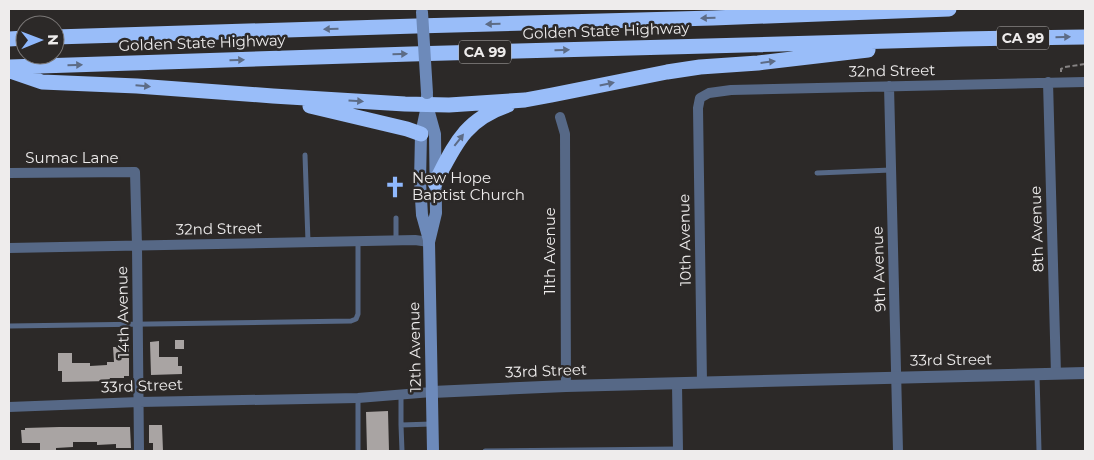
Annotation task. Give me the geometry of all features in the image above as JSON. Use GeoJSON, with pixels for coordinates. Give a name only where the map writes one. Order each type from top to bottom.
{"type":"FeatureCollection","features":[{"type":"Feature","properties":{"kind":"highway","name":"Golden State Highway"},"geometry":{"type":"LineString","coordinates":[[65,38],[949,9]]}},
{"type":"Feature","properties":{"kind":"highway","name":"Golden State Highway"},"geometry":{"type":"LineString","coordinates":[[9,69],[412,54],[1085,37]]}},
{"type":"Feature","properties":{"kind":"highway"},"geometry":{"type":"LineString","coordinates":[[9,69],[42,82],[137,86],[405,104],[427,99],[449,105],[525,100],[552,96],[692,68],[758,63],[962,39]]}},
{"type":"Feature","properties":{"kind":"highway"},"geometry":{"type":"LineString","coordinates":[[272,96],[421,134]]}},
{"type":"Feature","properties":{"kind":"highway"},"geometry":{"type":"LineString","coordinates":[[436,183],[453,148],[472,125],[485,115],[499,108],[525,100]]}},
{"type":"Feature","properties":{"kind":"main road","name":"12th Avenue"},"geometry":{"type":"LineString","coordinates":[[422,9],[427,99],[435,134],[436,213],[429,242]]}},
{"type":"Feature","properties":{"kind":"main road","name":"12th Avenue"},"geometry":{"type":"LineString","coordinates":[[427,99],[421,134],[420,182],[422,216],[429,242],[433,451]]}},
{"type":"Feature","properties":{"kind":"street","name":"8th Avenue"},"geometry":{"type":"LineString","coordinates":[[1048,82],[1056,374]]}},
{"type":"Feature","properties":{"kind":"street","name":"32nd Street"},"geometry":{"type":"LineString","coordinates":[[700,98],[709,93],[731,90],[1085,82]]}},
{"type":"Feature","properties":{"kind":"street","name":"9th Avenue"},"geometry":{"type":"LineString","coordinates":[[889,86],[898,451]]}},
{"type":"Feature","properties":{"kind":"street","name":"10th Avenue"},"geometry":{"type":"LineString","coordinates":[[700,98],[698,108],[702,383]]}},
{"type":"Feature","properties":{"kind":"street","name":"11th Avenue"},"geometry":{"type":"LineString","coordinates":[[560,116],[565,134],[566,386]]}},
{"type":"Feature","properties":{"kind":"street","name":"Sumac Lane"},"geometry":{"type":"LineString","coordinates":[[9,173],[135,172]]}},
{"type":"Feature","properties":{"kind":"street","name":"14th Avenue"},"geometry":{"type":"LineString","coordinates":[[135,172],[140,451]]}},
{"type":"Feature","properties":{"kind":"street","name":"32nd Street"},"geometry":{"type":"LineString","coordinates":[[9,248],[396,240],[429,242]]}},
{"type":"Feature","properties":{"kind":"street","name":"33rd Street"},"geometry":{"type":"LineString","coordinates":[[9,407],[139,402],[358,398],[432,392],[566,386],[1085,373]]}},
{"type":"Feature","properties":{"kind":"street"},"geometry":{"type":"LineString","coordinates":[[677,384],[678,450]]}},
{"type":"Feature","properties":{"kind":"lane"},"geometry":{"type":"LineString","coordinates":[[305,155],[308,242]]}},
{"type":"Feature","properties":{"kind":"lane"},"geometry":{"type":"LineString","coordinates":[[817,173],[891,170]]}},
{"type":"Feature","properties":{"kind":"lane"},"geometry":{"type":"LineString","coordinates":[[396,218],[396,240]]}},
{"type":"Feature","properties":{"kind":"lane"},"geometry":{"type":"LineString","coordinates":[[9,326],[351,321],[358,314],[358,242]]}},
{"type":"Feature","properties":{"kind":"lane"},"geometry":{"type":"LineString","coordinates":[[1037,375],[1039,451]]}},
{"type":"Feature","properties":{"kind":"lane"},"geometry":{"type":"LineString","coordinates":[[401,395],[402,451]]}},
{"type":"Feature","properties":{"kind":"lane"},"geometry":{"type":"LineString","coordinates":[[358,398],[358,451]]}},
{"type":"Feature","properties":{"kind":"lane"},"geometry":{"type":"LineString","coordinates":[[401,425],[432,424]]}},
{"type":"Feature","properties":{"kind":"lane"},"geometry":{"type":"LineString","coordinates":[[486,451],[678,450]]}},
{"type":"Feature","properties":{"kind":"path"},"geometry":{"type":"LineString","coordinates":[[1076,65],[1085,64]]}},
{"type":"Feature","properties":{"kind":"building"},"geometry":{"type":"Polygon","coordinates":[[[175,340],[184,340],[184,349],[175,349],[175,340]]]}},
{"type":"Feature","properties":{"kind":"building"},"geometry":{"type":"Polygon","coordinates":[[[159,341],[159,357],[178,357],[178,366],[182,366],[182,374],[151,375],[150,342],[159,341]]]}},
{"type":"Feature","properties":{"kind":"building"},"geometry":{"type":"Polygon","coordinates":[[[113,347],[129,347],[129,376],[110,378],[109,381],[62,382],[62,371],[58,371],[58,353],[72,353],[72,363],[90,363],[90,366],[107,365],[107,362],[114,362],[113,347]]]}},
{"type":"Feature","properties":{"kind":"building"},"geometry":{"type":"Polygon","coordinates":[[[388,411],[389,451],[367,451],[366,412],[388,411]]]}},
{"type":"Feature","properties":{"kind":"building"},"geometry":{"type":"Polygon","coordinates":[[[149,425],[162,425],[163,451],[153,451],[153,443],[149,443],[149,425]]]}},
{"type":"Feature","properties":{"kind":"building"},"geometry":{"type":"Polygon","coordinates":[[[130,427],[131,448],[116,448],[116,444],[97,445],[97,442],[73,442],[73,447],[56,448],[56,451],[48,451],[40,450],[40,443],[22,443],[21,430],[25,430],[25,428],[130,427]]]}},
{"type":"Feature","properties":{"kind":"place","name":"New Hope Baptist Church"},"geometry":{"type":"Point","coordinates":[395,187]}}]}
